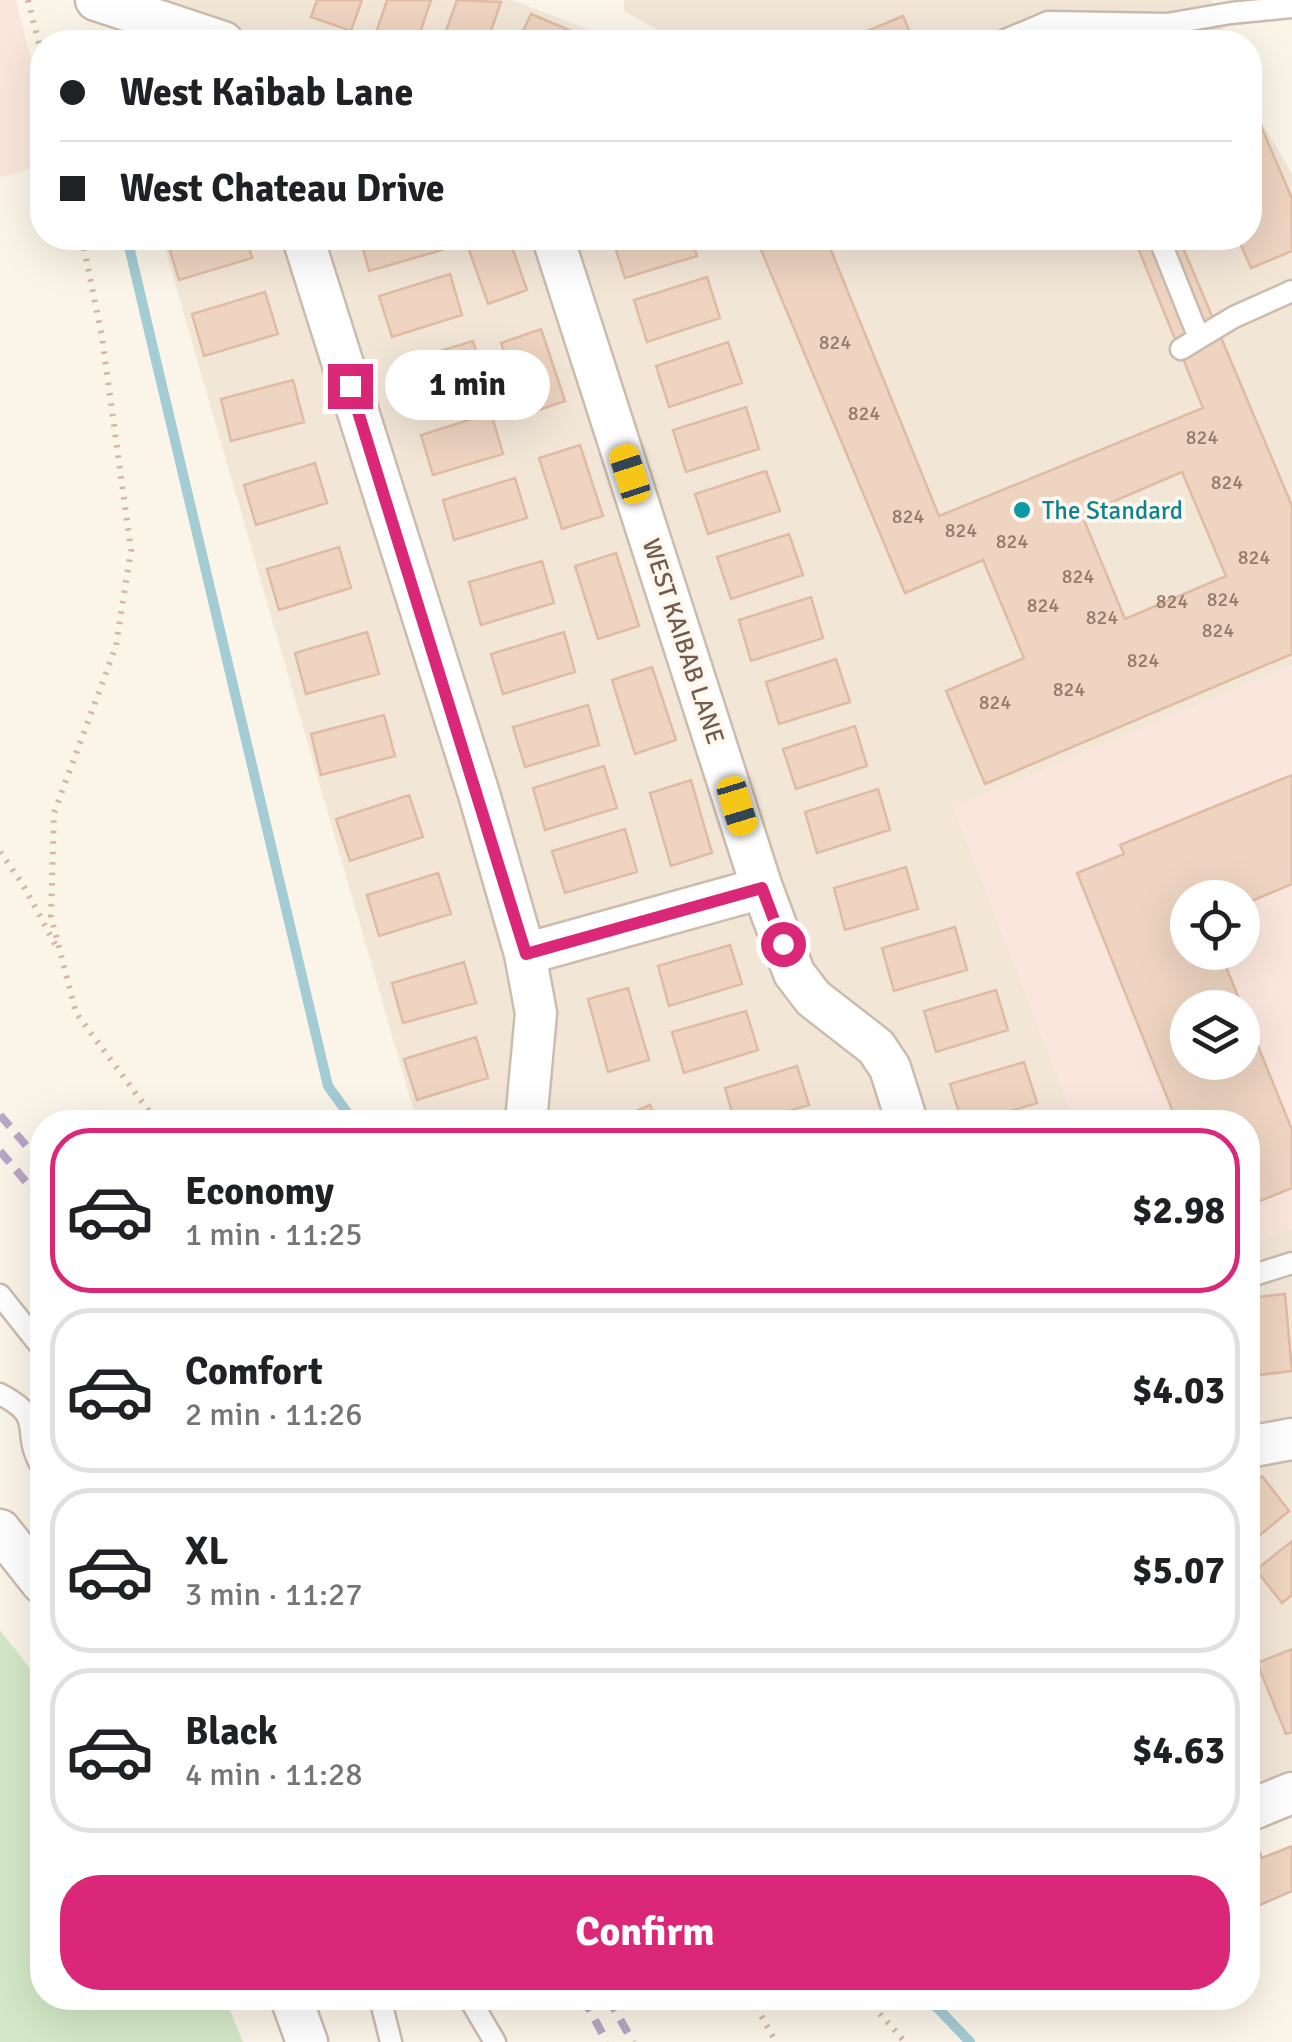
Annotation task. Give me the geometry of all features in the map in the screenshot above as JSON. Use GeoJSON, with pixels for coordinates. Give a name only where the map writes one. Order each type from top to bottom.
{"type":"FeatureCollection","features":[{"type":"Feature","properties":{"kind":"street"},"geometry":{"type":"LineString","coordinates":[[96,0],[187,30]]}},
{"type":"Feature","properties":{"kind":"street"},"geometry":{"type":"LineString","coordinates":[[307,250],[526,954],[536,1013],[527,1110]]}},
{"type":"Feature","properties":{"kind":"street","name":"WEST KAIBAB LANE"},"geometry":{"type":"LineString","coordinates":[[557,250],[762,888],[794,973],[813,998],[876,1047],[890,1068],[903,1110]]}},
{"type":"Feature","properties":{"kind":"street"},"geometry":{"type":"LineString","coordinates":[[526,954],[762,888]]}},
{"type":"Feature","properties":{"kind":"street"},"geometry":{"type":"LineString","coordinates":[[1260,1445],[1292,1439]]}},
{"type":"Feature","properties":{"kind":"street"},"geometry":{"type":"LineString","coordinates":[[0,1530],[30,1569]]}},
{"type":"Feature","properties":{"kind":"street"},"geometry":{"type":"LineString","coordinates":[[1260,1806],[1292,1793]]}},
{"type":"Feature","properties":{"kind":"street"},"geometry":{"type":"LineString","coordinates":[[295,2010],[307,2042]]}},
{"type":"Feature","properties":{"kind":"lane"},"geometry":{"type":"LineString","coordinates":[[1130,30],[1292,7]]}},
{"type":"Feature","properties":{"kind":"lane"},"geometry":{"type":"LineString","coordinates":[[1029,30],[1048,22],[1094,30]]}},
{"type":"Feature","properties":{"kind":"lane"},"geometry":{"type":"LineString","coordinates":[[1163,250],[1190,344],[1234,317],[1292,291]]}},
{"type":"Feature","properties":{"kind":"lane"},"geometry":{"type":"LineString","coordinates":[[1260,1273],[1292,1263]]}},
{"type":"Feature","properties":{"kind":"lane"},"geometry":{"type":"LineString","coordinates":[[0,1295],[30,1333]]}},
{"type":"Feature","properties":{"kind":"lane"},"geometry":{"type":"LineString","coordinates":[[0,1394],[22,1405],[30,1416]]}},
{"type":"Feature","properties":{"kind":"lane"},"geometry":{"type":"LineString","coordinates":[[383,2010],[391,2042]]}},
{"type":"Feature","properties":{"kind":"lane"},"geometry":{"type":"LineString","coordinates":[[476,2010],[495,2042]]}},
{"type":"Feature","properties":{"kind":"path"},"geometry":{"type":"LineString","coordinates":[[28,0],[36,30]]}},
{"type":"Feature","properties":{"kind":"path"},"geometry":{"type":"LineString","coordinates":[[84,250],[102,336],[131,550],[116,646],[54,813],[51,916],[76,1013],[147,1110]]}},
{"type":"Feature","properties":{"kind":"path"},"geometry":{"type":"LineString","coordinates":[[0,852],[61,956]]}},
{"type":"Feature","properties":{"kind":"path"},"geometry":{"type":"LineString","coordinates":[[758,2010],[776,2042]]}},
{"type":"Feature","properties":{"kind":"path"},"geometry":{"type":"LineString","coordinates":[[877,2010],[905,2042]]}},
{"type":"Feature","properties":{"kind":"shaded area"},"geometry":{"type":"Polygon","coordinates":[[[0,0],[16,0],[30,57],[30,168],[0,178],[0,0]]]}},
{"type":"Feature","properties":{"kind":"shaded area"},"geometry":{"type":"Polygon","coordinates":[[[142,0],[512,0],[590,30],[139,30],[142,0]]]}},
{"type":"Feature","properties":{"kind":"shaded area"},"geometry":{"type":"Polygon","coordinates":[[[624,0],[1211,0],[1224,30],[659,30],[624,11],[624,0]]]}},
{"type":"Feature","properties":{"kind":"shaded area"},"geometry":{"type":"Polygon","coordinates":[[[1262,122],[1292,174],[1292,665],[954,808],[1070,1110],[414,1110],[165,250],[1262,250],[1262,122]]]}},
{"type":"Feature","properties":{"kind":"shaded area"},"geometry":{"type":"Polygon","coordinates":[[[1292,665],[1292,1228],[1260,1241],[1260,1110],[1070,1110],[953,807],[1292,665]]]}},
{"type":"Feature","properties":{"kind":"shaded area"},"geometry":{"type":"Polygon","coordinates":[[[1292,1228],[1292,1770],[1260,1783],[1260,1241],[1292,1228]]]}},
{"type":"Feature","properties":{"kind":"green space"},"geometry":{"type":"Polygon","coordinates":[[[0,1630],[30,1669],[30,2010],[230,2010],[243,2042],[0,2042],[0,1630]]]}},
{"type":"Feature","properties":{"kind":"building"},"geometry":{"type":"Polygon","coordinates":[[[317,0],[362,0],[351,30],[311,17],[317,0]]]}},
{"type":"Feature","properties":{"kind":"building"},"geometry":{"type":"Polygon","coordinates":[[[387,0],[431,0],[421,30],[377,30],[387,0]]]}},
{"type":"Feature","properties":{"kind":"building"},"geometry":{"type":"Polygon","coordinates":[[[457,0],[501,2],[491,30],[446,30],[457,0]]]}},
{"type":"Feature","properties":{"kind":"building"},"geometry":{"type":"Polygon","coordinates":[[[531,14],[569,30],[524,30],[531,14]]]}},
{"type":"Feature","properties":{"kind":"building"},"geometry":{"type":"Polygon","coordinates":[[[903,16],[909,30],[870,30],[903,16]]]}},
{"type":"Feature","properties":{"kind":"building"},"geometry":{"type":"Polygon","coordinates":[[[1262,128],[1292,199],[1292,251],[1251,268],[1243,250],[1262,250],[1262,128]]]}},
{"type":"Feature","properties":{"kind":"building"},"geometry":{"type":"Polygon","coordinates":[[[170,250],[250,250],[252,258],[179,280],[170,250]]]}},
{"type":"Feature","properties":{"kind":"building"},"geometry":{"type":"Polygon","coordinates":[[[363,250],[442,250],[369,271],[363,250]]]}},
{"type":"Feature","properties":{"kind":"building"},"geometry":{"type":"Polygon","coordinates":[[[469,250],[513,250],[527,290],[488,304],[469,250]]]}},
{"type":"Feature","properties":{"kind":"building"},"geometry":{"type":"Polygon","coordinates":[[[616,250],[695,250],[697,256],[625,278],[616,250]]]}},
{"type":"Feature","properties":{"kind":"building","name":"The Standard"},"geometry":{"type":"Polygon","coordinates":[[[761,250],[831,250],[939,516],[1203,408],[1139,250],[1184,250],[1292,506],[1292,654],[985,784],[946,691],[1024,658],[983,560],[905,593],[761,250]],[[1182,472],[1082,515],[1125,619],[1226,576],[1182,472]]]}},
{"type":"Feature","properties":{"kind":"building"},"geometry":{"type":"Polygon","coordinates":[[[450,274],[462,315],[392,337],[379,296],[450,274]]]}},
{"type":"Feature","properties":{"kind":"building"},"geometry":{"type":"Polygon","coordinates":[[[707,277],[720,318],[647,342],[634,300],[707,277]]]}},
{"type":"Feature","properties":{"kind":"building"},"geometry":{"type":"Polygon","coordinates":[[[265,292],[278,334],[204,356],[192,314],[265,292]]]}},
{"type":"Feature","properties":{"kind":"building"},"geometry":{"type":"Polygon","coordinates":[[[541,329],[565,401],[525,415],[501,343],[541,329]]]}},
{"type":"Feature","properties":{"kind":"building"},"geometry":{"type":"Polygon","coordinates":[[[473,341],[485,381],[412,403],[400,363],[473,341]]]}},
{"type":"Feature","properties":{"kind":"building"},"geometry":{"type":"Polygon","coordinates":[[[728,342],[742,383],[669,407],[656,366],[728,342]]]}},
{"type":"Feature","properties":{"kind":"building"},"geometry":{"type":"Polygon","coordinates":[[[293,380],[304,422],[231,441],[221,399],[293,380]]]}},
{"type":"Feature","properties":{"kind":"building"},"geometry":{"type":"Polygon","coordinates":[[[746,407],[759,449],[686,472],[673,430],[746,407]]]}},
{"type":"Feature","properties":{"kind":"building"},"geometry":{"type":"Polygon","coordinates":[[[491,413],[503,454],[433,475],[421,435],[491,413]]]}},
{"type":"Feature","properties":{"kind":"building"},"geometry":{"type":"Polygon","coordinates":[[[580,445],[603,516],[562,529],[539,458],[580,445]]]}},
{"type":"Feature","properties":{"kind":"building"},"geometry":{"type":"Polygon","coordinates":[[[315,463],[327,503],[256,525],[244,485],[315,463]]]}},
{"type":"Feature","properties":{"kind":"building"},"geometry":{"type":"Polygon","coordinates":[[[766,471],[780,511],[708,534],[695,494],[766,471]]]}},
{"type":"Feature","properties":{"kind":"building"},"geometry":{"type":"Polygon","coordinates":[[[515,478],[527,518],[454,540],[443,500],[515,478]]]}},
{"type":"Feature","properties":{"kind":"building"},"geometry":{"type":"Polygon","coordinates":[[[789,534],[803,575],[731,599],[717,557],[789,534]]]}},
{"type":"Feature","properties":{"kind":"building"},"geometry":{"type":"Polygon","coordinates":[[[339,547],[351,588],[279,610],[267,569],[339,547]]]}},
{"type":"Feature","properties":{"kind":"building"},"geometry":{"type":"Polygon","coordinates":[[[616,553],[639,626],[598,639],[575,566],[616,553]]]}},
{"type":"Feature","properties":{"kind":"building"},"geometry":{"type":"Polygon","coordinates":[[[542,561],[554,603],[481,625],[469,582],[542,561]]]}},
{"type":"Feature","properties":{"kind":"building"},"geometry":{"type":"Polygon","coordinates":[[[811,597],[823,638],[751,661],[739,620],[811,597]]]}},
{"type":"Feature","properties":{"kind":"building"},"geometry":{"type":"Polygon","coordinates":[[[367,632],[379,674],[306,694],[295,653],[367,632]]]}},
{"type":"Feature","properties":{"kind":"building"},"geometry":{"type":"Polygon","coordinates":[[[564,632],[575,672],[503,694],[491,654],[564,632]]]}},
{"type":"Feature","properties":{"kind":"building"},"geometry":{"type":"Polygon","coordinates":[[[836,659],[850,702],[779,724],[766,682],[836,659]]]}},
{"type":"Feature","properties":{"kind":"building"},"geometry":{"type":"Polygon","coordinates":[[[652,667],[676,740],[635,754],[612,680],[652,667]]]}},
{"type":"Feature","properties":{"kind":"building"},"geometry":{"type":"Polygon","coordinates":[[[588,705],[599,745],[525,767],[513,727],[588,705]]]}},
{"type":"Feature","properties":{"kind":"building"},"geometry":{"type":"Polygon","coordinates":[[[384,715],[395,756],[321,775],[311,734],[384,715]]]}},
{"type":"Feature","properties":{"kind":"building"},"geometry":{"type":"Polygon","coordinates":[[[855,726],[867,766],[796,789],[783,749],[855,726]]]}},
{"type":"Feature","properties":{"kind":"building"},"geometry":{"type":"Polygon","coordinates":[[[604,766],[617,808],[545,830],[533,788],[604,766]]]}},
{"type":"Feature","properties":{"kind":"building"},"geometry":{"type":"Polygon","coordinates":[[[1292,775],[1292,884],[1260,897],[1260,880],[1170,880],[1170,970],[1227,970],[1235,990],[1170,990],[1170,1080],[1260,1080],[1260,1051],[1292,1130],[1292,1188],[1260,1201],[1260,1110],[1172,1110],[1077,873],[1124,854],[1120,845],[1292,775]]]}},
{"type":"Feature","properties":{"kind":"building"},"geometry":{"type":"Polygon","coordinates":[[[691,780],[712,853],[671,866],[650,793],[691,780]]]}},
{"type":"Feature","properties":{"kind":"building"},"geometry":{"type":"Polygon","coordinates":[[[878,789],[890,830],[817,853],[805,812],[878,789]]]}},
{"type":"Feature","properties":{"kind":"building"},"geometry":{"type":"Polygon","coordinates":[[[409,795],[423,837],[350,861],[336,819],[409,795]]]}},
{"type":"Feature","properties":{"kind":"building"},"geometry":{"type":"Polygon","coordinates":[[[625,829],[637,872],[565,893],[552,851],[625,829]]]}},
{"type":"Feature","properties":{"kind":"building"},"geometry":{"type":"Polygon","coordinates":[[[906,867],[918,909],[845,930],[834,888],[906,867]]]}},
{"type":"Feature","properties":{"kind":"building"},"geometry":{"type":"Polygon","coordinates":[[[438,873],[451,914],[379,936],[367,895],[438,873]]]}},
{"type":"Feature","properties":{"kind":"building"},"geometry":{"type":"Polygon","coordinates":[[[955,927],[967,970],[894,991],[882,948],[955,927]]]}},
{"type":"Feature","properties":{"kind":"building"},"geometry":{"type":"Polygon","coordinates":[[[730,945],[742,984],[669,1006],[658,966],[730,945]]]}},
{"type":"Feature","properties":{"kind":"building"},"geometry":{"type":"Polygon","coordinates":[[[464,962],[476,1003],[403,1023],[392,983],[464,962]]]}},
{"type":"Feature","properties":{"kind":"building"},"geometry":{"type":"Polygon","coordinates":[[[628,988],[649,1060],[608,1072],[588,999],[628,988]]]}},
{"type":"Feature","properties":{"kind":"building"},"geometry":{"type":"Polygon","coordinates":[[[996,990],[1008,1030],[936,1052],[924,1011],[996,990]]]}},
{"type":"Feature","properties":{"kind":"building"},"geometry":{"type":"Polygon","coordinates":[[[746,1011],[758,1050],[684,1073],[672,1032],[746,1011]]]}},
{"type":"Feature","properties":{"kind":"building"},"geometry":{"type":"Polygon","coordinates":[[[476,1037],[488,1078],[417,1100],[404,1059],[476,1037]]]}},
{"type":"Feature","properties":{"kind":"building"},"geometry":{"type":"Polygon","coordinates":[[[1024,1062],[1037,1103],[1014,1110],[958,1110],[950,1084],[1024,1062]]]}},
{"type":"Feature","properties":{"kind":"building"},"geometry":{"type":"Polygon","coordinates":[[[797,1066],[809,1105],[792,1110],[731,1110],[725,1088],[797,1066]]]}},
{"type":"Feature","properties":{"kind":"building"},"geometry":{"type":"Polygon","coordinates":[[[1285,1294],[1292,1371],[1260,1375],[1260,1297],[1285,1294]]]}},
{"type":"Feature","properties":{"kind":"building"},"geometry":{"type":"Polygon","coordinates":[[[1260,1478],[1289,1511],[1260,1535],[1260,1478]]]}},
{"type":"Feature","properties":{"kind":"building"},"geometry":{"type":"Polygon","coordinates":[[[1292,1541],[1292,1595],[1282,1603],[1260,1575],[1260,1567],[1292,1541]]]}},
{"type":"Feature","properties":{"kind":"building"},"geometry":{"type":"Polygon","coordinates":[[[1292,1649],[1292,1732],[1286,1734],[1260,1662],[1292,1649]]]}},
{"type":"Feature","properties":{"kind":"building"},"geometry":{"type":"Polygon","coordinates":[[[1292,1846],[1292,1891],[1260,1905],[1260,1853],[1262,1858],[1292,1846]]]}},
{"type":"Feature","properties":{"kind":"waterway"},"geometry":{"type":"LineString","coordinates":[[130,250],[328,1086],[345,1110]]}},
{"type":"Feature","properties":{"kind":"waterway"},"geometry":{"type":"LineString","coordinates":[[939,2010],[970,2042]]}},
{"type":"Feature","properties":{"kind":"railway"},"geometry":{"type":"LineString","coordinates":[[0,1115],[30,1150]]}},
{"type":"Feature","properties":{"kind":"railway"},"geometry":{"type":"LineString","coordinates":[[0,1151],[30,1187]]}},
{"type":"Feature","properties":{"kind":"railway"},"geometry":{"type":"LineString","coordinates":[[590,2010],[607,2042]]}},
{"type":"Feature","properties":{"kind":"railway"},"geometry":{"type":"LineString","coordinates":[[615,2010],[633,2042]]}},
{"type":"Feature","properties":{"kind":"place","name":"The Standard"},"geometry":{"type":"Point","coordinates":[1022,510]}},
{"type":"Feature","properties":{"kind":"route"},"geometry":{"type":"LineString","coordinates":[[350,386],[526,954],[762,888],[783,944]]}}]}
